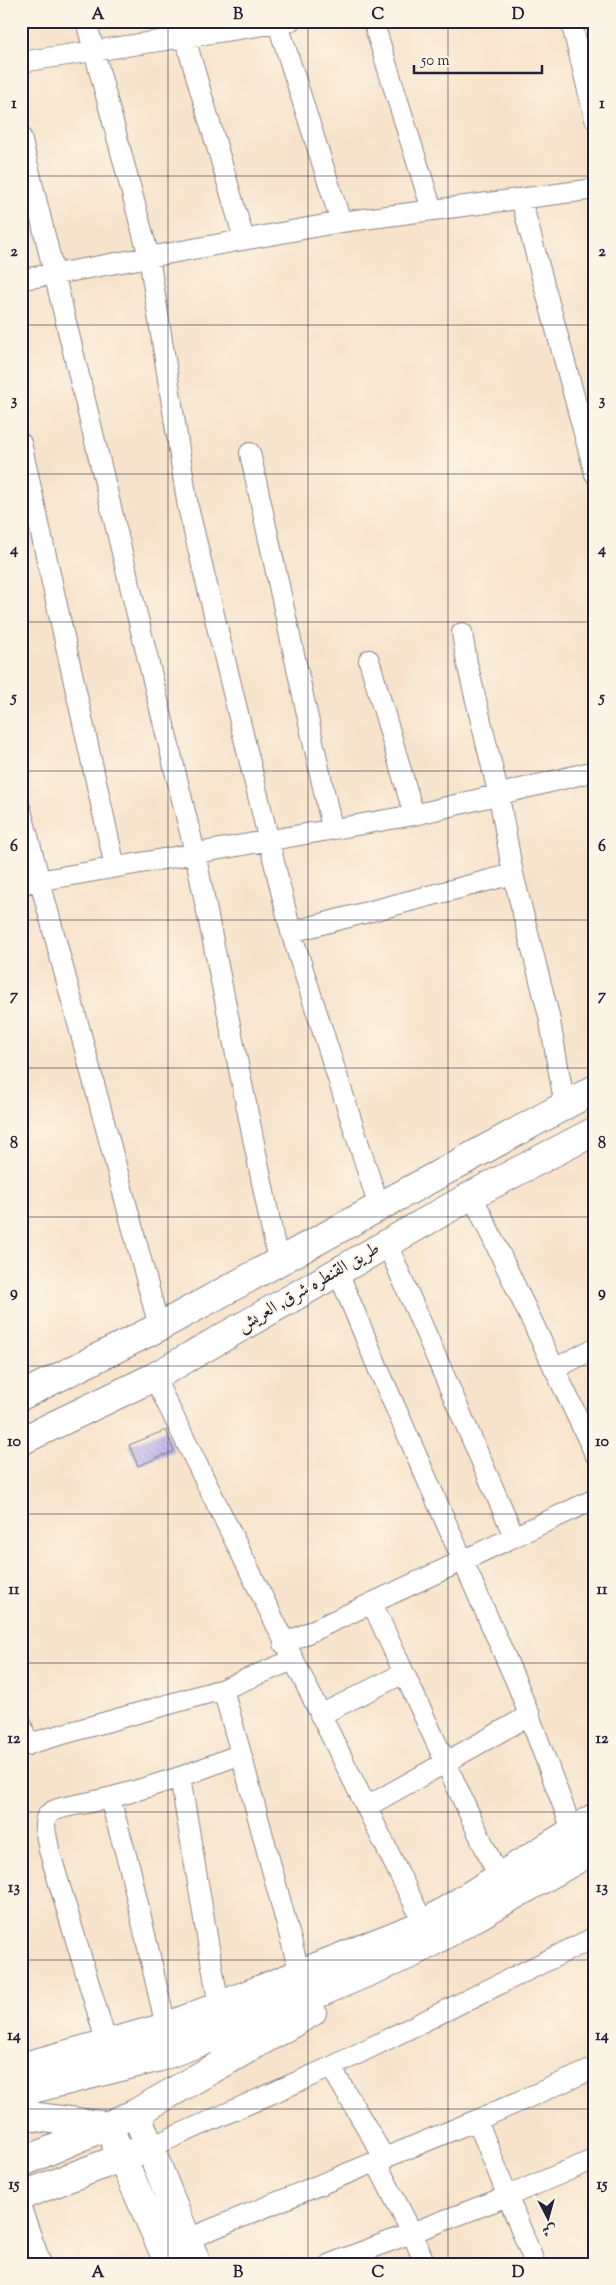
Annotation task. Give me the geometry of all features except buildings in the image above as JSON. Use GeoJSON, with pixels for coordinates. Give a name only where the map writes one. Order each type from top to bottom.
{"type":"FeatureCollection","features":[{"type":"Feature","properties":{"kind":"main road","name":"طريق القنطره شرق, العريش"},"geometry":{"type":"LineString","coordinates":[[21,1396],[160,1327],[595,1089]]}},
{"type":"Feature","properties":{"kind":"main road","name":"طريق القنطره شرق, العريش"},"geometry":{"type":"LineString","coordinates":[[21,1441],[154,1377],[472,1195],[595,1131]]}},
{"type":"Feature","properties":{"kind":"main road"},"geometry":{"type":"LineString","coordinates":[[21,2092],[92,2057],[424,1924],[595,1817]]}},
{"type":"Feature","properties":{"kind":"main road"},"geometry":{"type":"LineString","coordinates":[[21,2163],[136,2114],[413,1952],[595,1849]]}},
{"type":"Feature","properties":{"kind":"main road"},"geometry":{"type":"LineString","coordinates":[[21,2067],[192,2046],[413,1952]]}},
{"type":"Feature","properties":{"kind":"main road"},"geometry":{"type":"LineString","coordinates":[[21,2114],[108,2126]]}},
{"type":"Feature","properties":{"kind":"main road"},"geometry":{"type":"LineString","coordinates":[[136,2114],[193,2252]]}},
{"type":"Feature","properties":{"kind":"main road"},"geometry":{"type":"LineString","coordinates":[[108,2126],[169,2264]]}},
{"type":"Feature","properties":{"kind":"main road"},"geometry":{"type":"LineString","coordinates":[[21,2196],[151,2147]]}},
{"type":"Feature","properties":{"kind":"street"},"geometry":{"type":"LineString","coordinates":[[86,21],[148,257],[188,507],[291,932],[379,1207]]}},
{"type":"Feature","properties":{"kind":"street"},"geometry":{"type":"LineString","coordinates":[[373,21],[432,210]]}},
{"type":"Feature","properties":{"kind":"street"},"geometry":{"type":"LineString","coordinates":[[570,21],[595,119]]}},
{"type":"Feature","properties":{"kind":"street"},"geometry":{"type":"LineString","coordinates":[[21,62],[95,50],[182,28],[282,22],[341,222]]}},
{"type":"Feature","properties":{"kind":"street"},"geometry":{"type":"LineString","coordinates":[[182,28],[244,239]]}},
{"type":"Feature","properties":{"kind":"street"},"geometry":{"type":"LineString","coordinates":[[21,137],[56,274],[195,853],[278,1261]]}},
{"type":"Feature","properties":{"kind":"street"},"geometry":{"type":"LineString","coordinates":[[21,279],[341,222],[595,189]]}},
{"type":"Feature","properties":{"kind":"street"},"geometry":{"type":"LineString","coordinates":[[520,199],[595,474]]}},
{"type":"Feature","properties":{"kind":"street"},"geometry":{"type":"LineString","coordinates":[[21,442],[115,867]]}},
{"type":"Feature","properties":{"kind":"street"},"geometry":{"type":"LineString","coordinates":[[250,454],[332,828]]}},
{"type":"Feature","properties":{"kind":"street"},"geometry":{"type":"LineString","coordinates":[[462,633],[513,874],[549,1016],[565,1106]]}},
{"type":"Feature","properties":{"kind":"street"},"geometry":{"type":"LineString","coordinates":[[369,660],[414,815]]}},
{"type":"Feature","properties":{"kind":"street"},"geometry":{"type":"LineString","coordinates":[[21,884],[414,815],[498,796],[595,770]]}},
{"type":"Feature","properties":{"kind":"street"},"geometry":{"type":"LineString","coordinates":[[21,810],[160,1327]]}},
{"type":"Feature","properties":{"kind":"street"},"geometry":{"type":"LineString","coordinates":[[291,932],[513,874]]}},
{"type":"Feature","properties":{"kind":"street"},"geometry":{"type":"LineString","coordinates":[[472,1195],[595,1454]]}},
{"type":"Feature","properties":{"kind":"street"},"geometry":{"type":"LineString","coordinates":[[387,1244],[514,1536]]}},
{"type":"Feature","properties":{"kind":"street"},"geometry":{"type":"LineString","coordinates":[[338,1272],[530,1715],[572,1832]]}},
{"type":"Feature","properties":{"kind":"street"},"geometry":{"type":"LineString","coordinates":[[554,1369],[595,1348]]}},
{"type":"Feature","properties":{"kind":"street"},"geometry":{"type":"LineString","coordinates":[[154,1377],[424,1924]]}},
{"type":"Feature","properties":{"kind":"street"},"geometry":{"type":"LineString","coordinates":[[21,1723],[25,1745],[223,1689],[372,1602],[595,1499]]}},
{"type":"Feature","properties":{"kind":"street"},"geometry":{"type":"LineString","coordinates":[[372,1602],[444,1763],[500,1878]]}},
{"type":"Feature","properties":{"kind":"street"},"geometry":{"type":"LineString","coordinates":[[320,1715],[404,1673]]}},
{"type":"Feature","properties":{"kind":"street"},"geometry":{"type":"LineString","coordinates":[[223,1689],[300,1974]]}},
{"type":"Feature","properties":{"kind":"street"},"geometry":{"type":"LineString","coordinates":[[366,1807],[530,1715]]}},
{"type":"Feature","properties":{"kind":"street"},"geometry":{"type":"LineString","coordinates":[[92,2057],[49,1850],[45,1824],[50,1813],[58,1809],[110,1799],[180,1777],[241,1754]]}},
{"type":"Feature","properties":{"kind":"street"},"geometry":{"type":"LineString","coordinates":[[180,1777],[219,2007]]}},
{"type":"Feature","properties":{"kind":"street"},"geometry":{"type":"LineString","coordinates":[[110,1799],[130,1869],[166,2027]]}},
{"type":"Feature","properties":{"kind":"street"},"geometry":{"type":"LineString","coordinates":[[151,2147],[331,2067],[595,1937]]}},
{"type":"Feature","properties":{"kind":"street"},"geometry":{"type":"LineString","coordinates":[[331,2067],[380,2160],[425,2264]]}},
{"type":"Feature","properties":{"kind":"street"},"geometry":{"type":"LineString","coordinates":[[193,2252],[380,2160],[595,2068]]}},
{"type":"Feature","properties":{"kind":"street"},"geometry":{"type":"LineString","coordinates":[[477,2120],[535,2264]]}},
{"type":"Feature","properties":{"kind":"street"},"geometry":{"type":"LineString","coordinates":[[330,2264],[508,2196],[595,2159]]}},
{"type":"Feature","properties":{"kind":"street"},"geometry":{"type":"LineString","coordinates":[[21,2208],[41,2264]]}}]}
